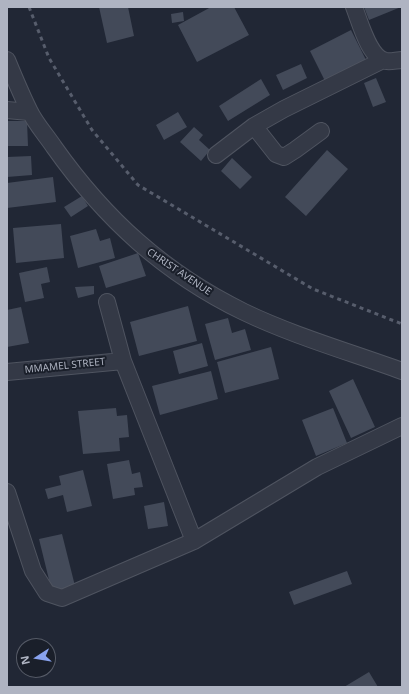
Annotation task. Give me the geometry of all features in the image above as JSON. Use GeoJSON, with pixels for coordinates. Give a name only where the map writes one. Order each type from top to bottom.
{"type":"FeatureCollection","features":[{"type":"Feature","properties":{"kind":"street"},"geometry":{"type":"LineString","coordinates":[[354,7],[372,51],[383,60]]}},
{"type":"Feature","properties":{"kind":"street","name":"CHRIST AVENUE"},"geometry":{"type":"LineString","coordinates":[[7,60],[29,112],[68,167],[104,210],[136,242],[188,280],[266,322],[402,371]]}},
{"type":"Feature","properties":{"kind":"street"},"geometry":{"type":"LineString","coordinates":[[216,155],[254,126],[284,109],[383,60],[402,60]]}},
{"type":"Feature","properties":{"kind":"street"},"geometry":{"type":"LineString","coordinates":[[7,110],[29,112]]}},
{"type":"Feature","properties":{"kind":"street"},"geometry":{"type":"LineString","coordinates":[[254,126],[276,154],[284,157],[321,130]]}},
{"type":"Feature","properties":{"kind":"street"},"geometry":{"type":"LineString","coordinates":[[107,302],[123,360],[194,540]]}},
{"type":"Feature","properties":{"kind":"street","name":"MMAMEL STREET"},"geometry":{"type":"LineString","coordinates":[[7,372],[123,360]]}},
{"type":"Feature","properties":{"kind":"street"},"geometry":{"type":"LineString","coordinates":[[7,492],[33,571],[47,593],[62,598],[194,540],[317,467],[402,426]]}},
{"type":"Feature","properties":{"kind":"building"},"geometry":{"type":"Polygon","coordinates":[[[99,7],[128,7],[134,36],[107,43],[99,7]]]}},
{"type":"Feature","properties":{"kind":"building"},"geometry":{"type":"Polygon","coordinates":[[[211,7],[234,7],[249,35],[197,62],[178,25],[211,7]]]}},
{"type":"Feature","properties":{"kind":"building"},"geometry":{"type":"Polygon","coordinates":[[[364,7],[401,7],[369,20],[364,7]]]}},
{"type":"Feature","properties":{"kind":"building"},"geometry":{"type":"Polygon","coordinates":[[[183,12],[184,21],[172,23],[171,14],[183,12]]]}},
{"type":"Feature","properties":{"kind":"building"},"geometry":{"type":"Polygon","coordinates":[[[351,30],[368,64],[327,85],[310,51],[351,30]]]}},
{"type":"Feature","properties":{"kind":"building"},"geometry":{"type":"Polygon","coordinates":[[[301,64],[307,78],[283,90],[276,75],[301,64]]]}},
{"type":"Feature","properties":{"kind":"building"},"geometry":{"type":"Polygon","coordinates":[[[376,78],[386,102],[373,107],[364,83],[376,78]]]}},
{"type":"Feature","properties":{"kind":"building"},"geometry":{"type":"Polygon","coordinates":[[[261,79],[270,95],[228,121],[219,106],[261,79]]]}},
{"type":"Feature","properties":{"kind":"building"},"geometry":{"type":"Polygon","coordinates":[[[178,112],[187,127],[164,140],[156,125],[178,112]]]}},
{"type":"Feature","properties":{"kind":"building"},"geometry":{"type":"Polygon","coordinates":[[[7,121],[27,121],[28,146],[7,146],[7,121]]]}},
{"type":"Feature","properties":{"kind":"building"},"geometry":{"type":"Polygon","coordinates":[[[194,127],[203,135],[199,140],[210,150],[201,161],[180,142],[194,127]]]}},
{"type":"Feature","properties":{"kind":"building"},"geometry":{"type":"Polygon","coordinates":[[[327,150],[348,169],[306,216],[285,197],[327,150]]]}},
{"type":"Feature","properties":{"kind":"building"},"geometry":{"type":"Polygon","coordinates":[[[31,156],[32,175],[7,177],[7,157],[31,156]]]}},
{"type":"Feature","properties":{"kind":"building"},"geometry":{"type":"Polygon","coordinates":[[[232,158],[252,177],[240,189],[221,171],[232,158]]]}},
{"type":"Feature","properties":{"kind":"building"},"geometry":{"type":"Polygon","coordinates":[[[53,177],[56,202],[7,208],[7,183],[53,177]]]}},
{"type":"Feature","properties":{"kind":"building"},"geometry":{"type":"Polygon","coordinates":[[[82,196],[88,206],[71,217],[64,207],[82,196]]]}},
{"type":"Feature","properties":{"kind":"building"},"geometry":{"type":"Polygon","coordinates":[[[61,224],[64,258],[16,263],[13,228],[61,224]]]}},
{"type":"Feature","properties":{"kind":"building"},"geometry":{"type":"Polygon","coordinates":[[[96,229],[100,241],[110,238],[115,258],[78,268],[70,236],[96,229]]]}},
{"type":"Feature","properties":{"kind":"building"},"geometry":{"type":"Polygon","coordinates":[[[138,253],[146,276],[106,288],[99,266],[138,253]]]}},
{"type":"Feature","properties":{"kind":"building"},"geometry":{"type":"Polygon","coordinates":[[[47,267],[50,282],[41,284],[44,298],[25,302],[19,273],[47,267]]]}},
{"type":"Feature","properties":{"kind":"building"},"geometry":{"type":"Polygon","coordinates":[[[94,286],[94,294],[78,298],[75,287],[94,286]]]}},
{"type":"Feature","properties":{"kind":"building"},"geometry":{"type":"Polygon","coordinates":[[[188,306],[197,341],[139,356],[130,322],[188,306]]]}},
{"type":"Feature","properties":{"kind":"building"},"geometry":{"type":"Polygon","coordinates":[[[21,307],[29,343],[7,347],[7,310],[21,307]]]}},
{"type":"Feature","properties":{"kind":"building"},"geometry":{"type":"Polygon","coordinates":[[[228,318],[232,333],[245,329],[251,350],[215,360],[205,324],[228,318]]]}},
{"type":"Feature","properties":{"kind":"building"},"geometry":{"type":"Polygon","coordinates":[[[202,343],[208,366],[179,374],[173,351],[202,343]]]}},
{"type":"Feature","properties":{"kind":"building"},"geometry":{"type":"Polygon","coordinates":[[[271,347],[279,379],[225,393],[217,362],[271,347]]]}},
{"type":"Feature","properties":{"kind":"building"},"geometry":{"type":"Polygon","coordinates":[[[211,371],[218,399],[160,415],[152,386],[211,371]]]}},
{"type":"Feature","properties":{"kind":"building"},"geometry":{"type":"Polygon","coordinates":[[[353,379],[375,427],[351,438],[329,391],[353,379]]]}},
{"type":"Feature","properties":{"kind":"building"},"geometry":{"type":"Polygon","coordinates":[[[116,408],[117,416],[127,415],[129,437],[119,438],[120,451],[83,454],[78,411],[116,408]]]}},
{"type":"Feature","properties":{"kind":"building"},"geometry":{"type":"Polygon","coordinates":[[[333,408],[347,443],[316,456],[302,420],[333,408]]]}},
{"type":"Feature","properties":{"kind":"building"},"geometry":{"type":"Polygon","coordinates":[[[129,460],[132,474],[140,472],[143,487],[134,488],[135,495],[113,499],[107,464],[129,460]]]}},
{"type":"Feature","properties":{"kind":"building"},"geometry":{"type":"Polygon","coordinates":[[[83,470],[92,506],[67,512],[63,495],[48,499],[45,489],[61,485],[59,476],[83,470]]]}},
{"type":"Feature","properties":{"kind":"building"},"geometry":{"type":"Polygon","coordinates":[[[164,502],[168,526],[148,529],[144,506],[164,502]]]}},
{"type":"Feature","properties":{"kind":"building"},"geometry":{"type":"Polygon","coordinates":[[[62,534],[75,586],[52,592],[39,539],[62,534]]]}},
{"type":"Feature","properties":{"kind":"building"},"geometry":{"type":"Polygon","coordinates":[[[347,571],[352,584],[294,605],[289,592],[347,571]]]}},
{"type":"Feature","properties":{"kind":"building"},"geometry":{"type":"Polygon","coordinates":[[[369,672],[378,687],[344,687],[369,672]]]}},
{"type":"Feature","properties":{"kind":"railway"},"geometry":{"type":"LineString","coordinates":[[29,7],[49,58],[92,130],[138,185],[313,289],[402,324]]}}]}
